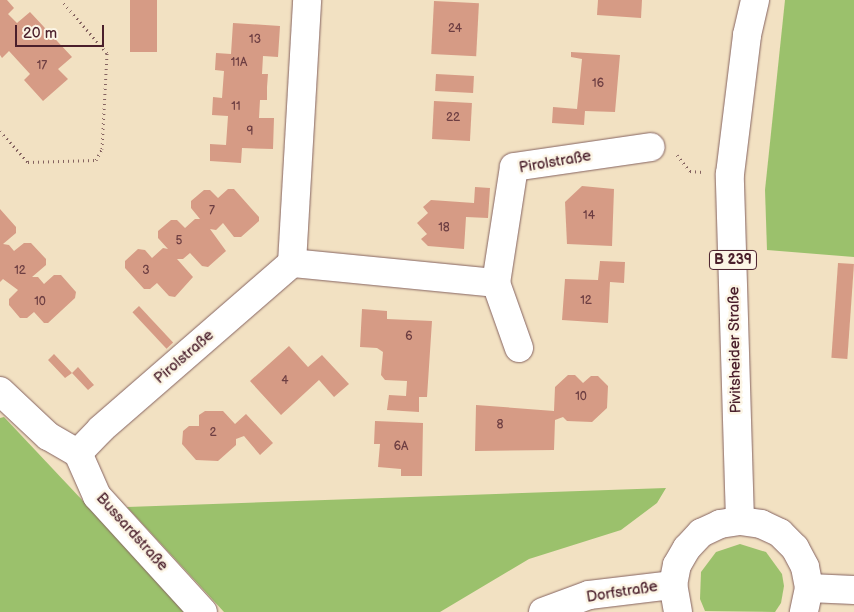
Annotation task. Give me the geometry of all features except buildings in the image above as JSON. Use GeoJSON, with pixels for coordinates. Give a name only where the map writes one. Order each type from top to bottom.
{"type":"FeatureCollection","features":[{"type":"Feature","properties":{"kind":"street"},"geometry":{"type":"LineString","coordinates":[[307,0],[292,263],[496,283]]}},
{"type":"Feature","properties":{"kind":"street","name":"Pivitsheider Straße"},"geometry":{"type":"LineString","coordinates":[[740,521],[730,174],[747,35],[755,0]]}},
{"type":"Feature","properties":{"kind":"street","name":"Pirolstraße"},"geometry":{"type":"LineString","coordinates":[[519,348],[496,283],[514,167],[651,147]]}},
{"type":"Feature","properties":{"kind":"street","name":"Pirolstraße"},"geometry":{"type":"LineString","coordinates":[[78,453],[101,429],[292,263]]}},
{"type":"Feature","properties":{"kind":"street"},"geometry":{"type":"LineString","coordinates":[[0,391],[48,436],[78,453]]}},
{"type":"Feature","properties":{"kind":"street","name":"Bussardstraße"},"geometry":{"type":"LineString","coordinates":[[78,453],[97,496],[203,612]]}},
{"type":"Feature","properties":{"kind":"street"},"geometry":{"type":"LineString","coordinates":[[678,612],[673,585],[677,565],[696,538],[720,524],[740,521],[761,524],[780,533],[795,548],[805,567],[806,600],[854,590]]}},
{"type":"Feature","properties":{"kind":"street","name":"Dorfstraße"},"geometry":{"type":"LineString","coordinates":[[543,612],[589,595],[673,585]]}},
{"type":"Feature","properties":{"kind":"path"},"geometry":{"type":"LineString","coordinates":[[0,131],[28,162],[96,160],[102,149],[106,53],[61,0]]}},
{"type":"Feature","properties":{"kind":"path"},"geometry":{"type":"LineString","coordinates":[[651,147],[675,151],[690,171],[730,174]]}},
{"type":"Feature","properties":{"kind":"green space"},"geometry":{"type":"Polygon","coordinates":[[[785,0],[854,0],[854,257],[767,250],[765,190],[785,0]]]}},
{"type":"Feature","properties":{"kind":"green space"},"geometry":{"type":"Polygon","coordinates":[[[4,417],[185,612],[0,612],[0,418],[4,417]]]}},
{"type":"Feature","properties":{"kind":"green space"},"geometry":{"type":"Polygon","coordinates":[[[666,488],[657,503],[621,530],[529,559],[440,612],[224,612],[127,507],[666,488]]]}},
{"type":"Feature","properties":{"kind":"green space"},"geometry":{"type":"Polygon","coordinates":[[[740,544],[766,552],[782,574],[784,586],[781,603],[775,612],[705,611],[700,599],[701,572],[716,552],[740,544]]]}}]}
